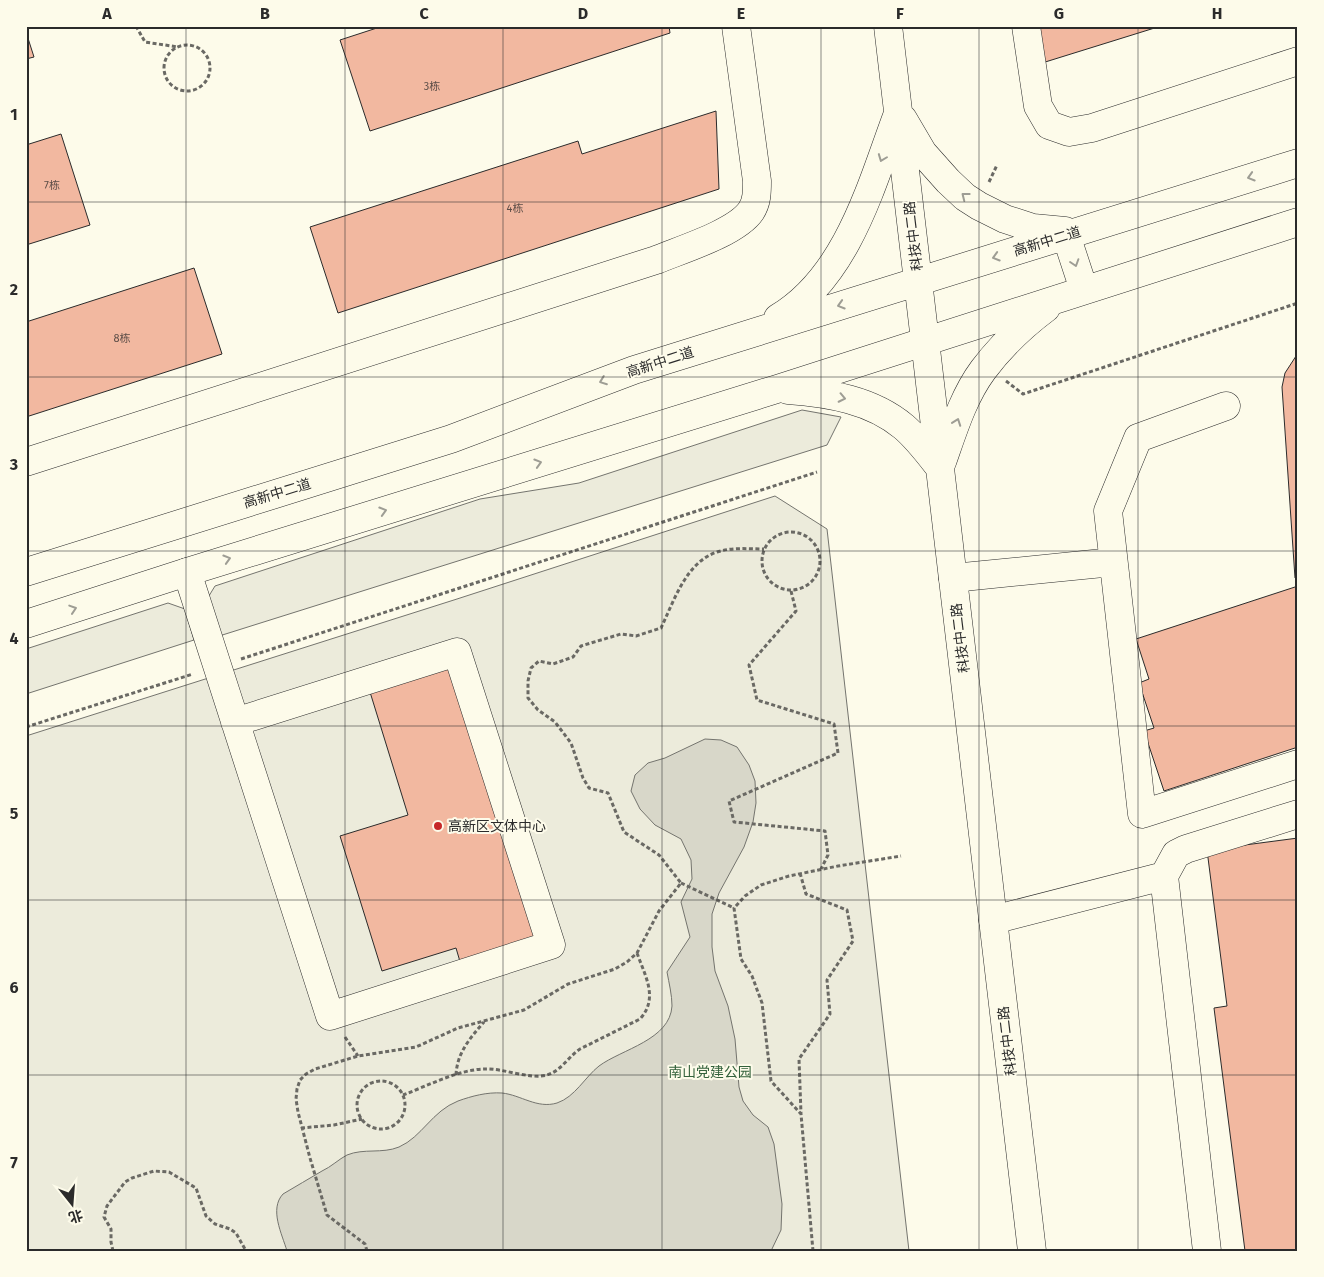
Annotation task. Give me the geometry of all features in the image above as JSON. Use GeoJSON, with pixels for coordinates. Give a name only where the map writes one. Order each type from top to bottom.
{"type":"FeatureCollection","features":[{"type":"Feature","properties":{"kind":"main road"},"geometry":{"type":"LineString","coordinates":[[26,462],[656,260],[715,236],[737,224],[750,212],[757,198],[757,182],[736,26]]}},
{"type":"Feature","properties":{"kind":"main road","name":"科技中二路"},"geometry":{"type":"LineString","coordinates":[[888,26],[1032,1251]]}},
{"type":"Feature","properties":{"kind":"main road"},"geometry":{"type":"LineString","coordinates":[[1026,26],[1038,106],[1049,125],[1069,132],[1092,128],[1298,62]]}},
{"type":"Feature","properties":{"kind":"main road"},"geometry":{"type":"LineString","coordinates":[[899,112],[924,153],[948,181],[965,197],[1006,219],[1033,228],[1071,233],[1071,294]]}},
{"type":"Feature","properties":{"kind":"main road"},"geometry":{"type":"LineString","coordinates":[[756,331],[786,313],[810,292],[843,250],[855,228],[899,112]]}},
{"type":"Feature","properties":{"kind":"main road","name":"高新中二道"},"geometry":{"type":"LineString","coordinates":[[26,572],[451,439],[634,370],[1298,163]]}},
{"type":"Feature","properties":{"kind":"main road"},"geometry":{"type":"LineString","coordinates":[[26,624],[187,572],[776,390],[1298,222]]}},
{"type":"Feature","properties":{"kind":"main road"},"geometry":{"type":"LineString","coordinates":[[940,468],[959,416],[982,371],[999,349],[1024,325],[1071,294]]}},
{"type":"Feature","properties":{"kind":"main road"},"geometry":{"type":"LineString","coordinates":[[776,390],[816,392],[851,399],[879,411],[904,427],[922,445],[940,468]]}},
{"type":"Feature","properties":{"kind":"main road"},"geometry":{"type":"LineString","coordinates":[[1226,406],[1138,438],[1108,511],[1142,814],[1298,764]]}},
{"type":"Feature","properties":{"kind":"main road"},"geometry":{"type":"LineString","coordinates":[[953,578],[1114,562]]}},
{"type":"Feature","properties":{"kind":"main road"},"geometry":{"type":"LineString","coordinates":[[187,572],[330,1016],[551,945],[457,652],[236,722]]}},
{"type":"Feature","properties":{"kind":"main road"},"geometry":{"type":"LineString","coordinates":[[1207,1251],[1164,876],[1176,854],[1186,849],[1298,814]]}},
{"type":"Feature","properties":{"kind":"main road"},"geometry":{"type":"LineString","coordinates":[[993,920],[1164,876]]}},
{"type":"Feature","properties":{"kind":"path"},"geometry":{"type":"LineString","coordinates":[[136,26],[145,42],[200,48],[209,60],[211,67],[207,82],[195,91],[187,92],[172,87],[167,81],[164,73],[166,58],[178,47]]}},
{"type":"Feature","properties":{"kind":"path"},"geometry":{"type":"LineString","coordinates":[[987,186],[997,165]]}},
{"type":"Feature","properties":{"kind":"path"},"geometry":{"type":"LineString","coordinates":[[1002,378],[1023,394],[1298,303]]}},
{"type":"Feature","properties":{"kind":"path"},"geometry":{"type":"LineString","coordinates":[[26,727],[818,472]]}},
{"type":"Feature","properties":{"kind":"path"},"geometry":{"type":"LineString","coordinates":[[786,532],[805,536],[813,542],[818,550],[820,559],[816,578],[809,585],[791,591],[772,585],[765,578],[761,559],[769,541],[777,535],[786,532]]}},
{"type":"Feature","properties":{"kind":"path"},"geometry":{"type":"LineString","coordinates":[[791,591],[796,611],[749,665],[757,700],[834,724],[838,753],[729,801],[734,822],[825,832],[828,855],[820,870]]}},
{"type":"Feature","properties":{"kind":"path"},"geometry":{"type":"LineString","coordinates":[[734,908],[745,896],[760,885],[800,874],[901,856]]}},
{"type":"Feature","properties":{"kind":"path"},"geometry":{"type":"LineString","coordinates":[[800,874],[806,894],[847,910],[852,940],[827,980],[830,1014],[799,1059],[801,1114],[813,1251]]}},
{"type":"Feature","properties":{"kind":"path"},"geometry":{"type":"LineString","coordinates":[[682,884],[734,908]]}},
{"type":"Feature","properties":{"kind":"path"},"geometry":{"type":"LineString","coordinates":[[734,908],[741,959],[752,976],[762,1003],[771,1081],[801,1114]]}},
{"type":"Feature","properties":{"kind":"path"},"geometry":{"type":"LineString","coordinates":[[404,1095],[456,1075],[483,1069],[502,1069],[536,1076],[547,1075],[558,1069],[571,1055],[580,1049],[640,1019],[646,1012],[650,1002],[650,991],[637,953]]}},
{"type":"Feature","properties":{"kind":"path"},"geometry":{"type":"LineString","coordinates":[[456,1075],[460,1054],[485,1021]]}},
{"type":"Feature","properties":{"kind":"path"},"geometry":{"type":"LineString","coordinates":[[379,1081],[386,1081],[399,1089],[404,1095],[405,1108],[399,1121],[394,1126],[373,1128],[362,1119],[357,1106],[358,1098],[366,1086],[379,1081]]}},
{"type":"Feature","properties":{"kind":"path"},"geometry":{"type":"LineString","coordinates":[[301,1128],[334,1125],[362,1119]]}},
{"type":"Feature","properties":{"kind":"path"},"geometry":{"type":"LineString","coordinates":[[310,1158],[327,1215],[365,1244],[367,1251]]}},
{"type":"Feature","properties":{"kind":"path"},"geometry":{"type":"LineString","coordinates":[[113,1251],[111,1229],[104,1217],[107,1206],[125,1182],[132,1178],[162,1171],[174,1174],[196,1188],[202,1210],[210,1221],[236,1233],[246,1251]]}},
{"type":"Feature","properties":{"kind":"green space"},"geometry":{"type":"Polygon","coordinates":[[[802,410],[841,417],[827,445],[216,637],[204,604],[215,586],[480,499],[579,483],[802,410]]]}},
{"type":"Feature","properties":{"kind":"green space","name":"南山党建公园"},"geometry":{"type":"Polygon","coordinates":[[[775,496],[827,529],[909,1251],[26,1251],[26,736],[775,496]]]}},
{"type":"Feature","properties":{"kind":"green space"},"geometry":{"type":"Polygon","coordinates":[[[168,603],[185,609],[194,640],[26,694],[26,649],[168,603]]]}},
{"type":"Feature","properties":{"kind":"shaded area"},"geometry":{"type":"Polygon","coordinates":[[[705,739],[721,740],[737,747],[749,765],[755,781],[756,803],[753,822],[744,847],[719,893],[712,914],[712,947],[715,971],[728,1006],[735,1039],[739,1087],[743,1101],[753,1115],[768,1127],[774,1144],[782,1204],[781,1230],[771,1251],[287,1251],[278,1222],[277,1207],[279,1200],[283,1194],[347,1155],[399,1147],[407,1143],[449,1105],[474,1096],[502,1093],[536,1103],[557,1103],[575,1092],[599,1066],[643,1042],[663,1027],[669,1018],[672,1006],[667,972],[690,937],[681,902],[692,879],[691,860],[681,839],[655,825],[640,809],[631,791],[635,775],[648,763],[665,758],[705,739]]]}},
{"type":"Feature","properties":{"kind":"building"},"geometry":{"type":"Polygon","coordinates":[[[383,26],[669,26],[670,33],[370,131],[340,40],[383,26]]]}},
{"type":"Feature","properties":{"kind":"building"},"geometry":{"type":"Polygon","coordinates":[[[1040,26],[1161,26],[1042,63],[1040,26]]]}},
{"type":"Feature","properties":{"kind":"building"},"geometry":{"type":"Polygon","coordinates":[[[26,32],[34,57],[26,59],[26,32]]]}},
{"type":"Feature","properties":{"kind":"building"},"geometry":{"type":"Polygon","coordinates":[[[716,111],[719,189],[338,313],[310,227],[578,141],[582,154],[716,111]]]}},
{"type":"Feature","properties":{"kind":"building"},"geometry":{"type":"Polygon","coordinates":[[[61,134],[90,225],[26,245],[26,145],[61,134]]]}},
{"type":"Feature","properties":{"kind":"building"},"geometry":{"type":"Polygon","coordinates":[[[194,268],[222,354],[26,417],[26,322],[194,268]]]}},
{"type":"Feature","properties":{"kind":"building"},"geometry":{"type":"Polygon","coordinates":[[[1298,353],[1298,578],[1295,578],[1282,387],[1285,373],[1298,353]]]}},
{"type":"Feature","properties":{"kind":"building"},"geometry":{"type":"Polygon","coordinates":[[[1298,586],[1298,747],[1164,791],[1144,731],[1154,728],[1139,683],[1149,679],[1136,639],[1298,586]]]}},
{"type":"Feature","properties":{"kind":"building","name":"高新区文体中心"},"geometry":{"type":"Polygon","coordinates":[[[453,666],[538,940],[461,965],[456,948],[382,971],[340,836],[408,815],[370,692],[453,666]]]}},
{"type":"Feature","properties":{"kind":"building"},"geometry":{"type":"Polygon","coordinates":[[[1298,838],[1298,1251],[1245,1251],[1214,1008],[1227,1006],[1207,850],[1298,838]]]}},
{"type":"Feature","properties":{"kind":"place","name":"高新区文体中心"},"geometry":{"type":"Point","coordinates":[438,826]}}]}
